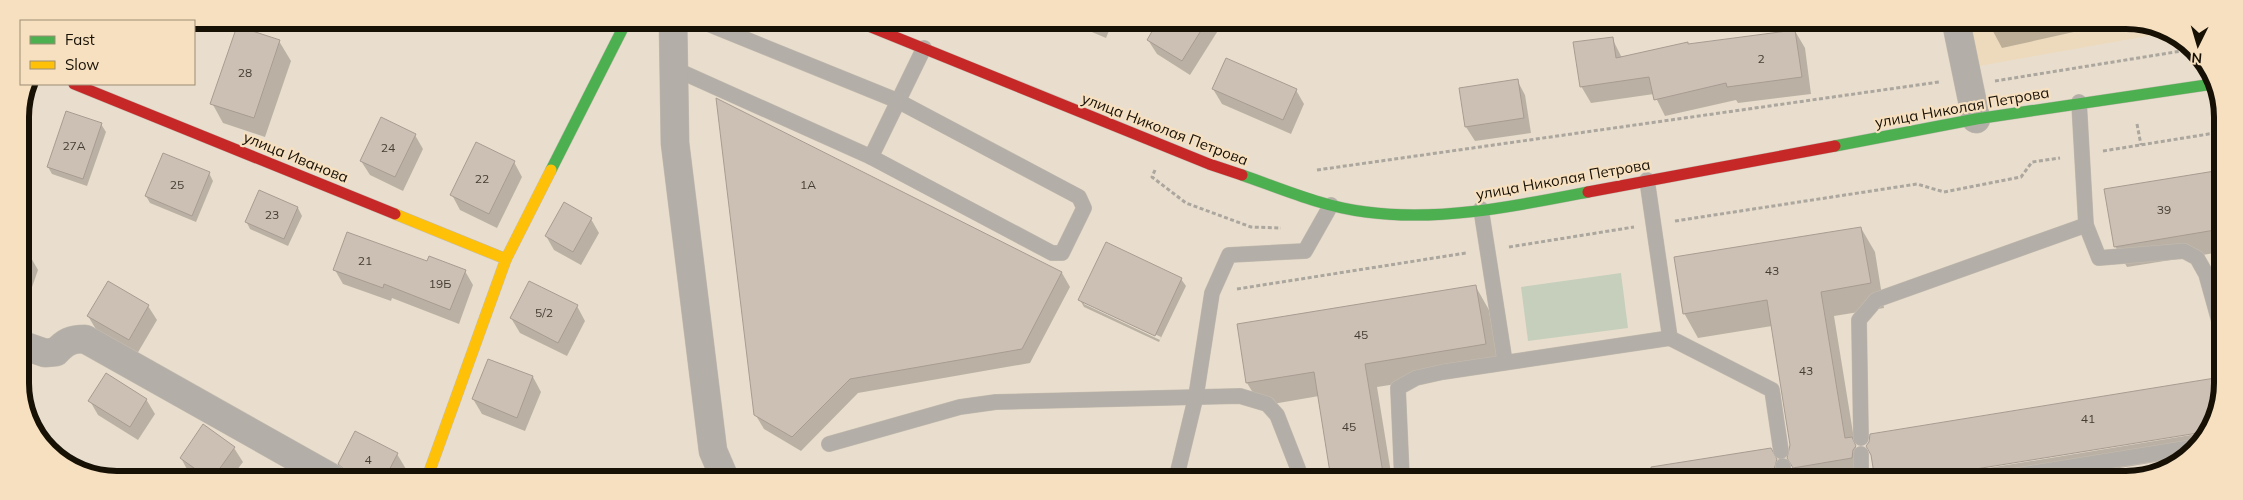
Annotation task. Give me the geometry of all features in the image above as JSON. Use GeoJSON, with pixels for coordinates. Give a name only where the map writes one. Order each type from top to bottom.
{"type":"FeatureCollection","features":[{"type":"Feature","properties":{"kind":"main road"},"geometry":{"type":"LineString","coordinates":[[430,471],[506,259],[622,29]]}},
{"type":"Feature","properties":{"kind":"main road","name":"улица Николая Петрова"},"geometry":{"type":"LineString","coordinates":[[876,29],[1209,164],[1331,205],[1364,212],[1395,215],[1520,205],[1976,119],[2079,102],[2208,85]]}},
{"type":"Feature","properties":{"kind":"main road","name":"улица Иванова"},"geometry":{"type":"LineString","coordinates":[[76,85],[506,259]]}},
{"type":"Feature","properties":{"kind":"street"},"geometry":{"type":"LineString","coordinates":[[674,29],[675,143],[713,451],[722,471]]}},
{"type":"Feature","properties":{"kind":"street"},"geometry":{"type":"LineString","coordinates":[[1957,29],[1976,119]]}},
{"type":"Feature","properties":{"kind":"street"},"geometry":{"type":"LineString","coordinates":[[29,348],[50,353],[56,352],[64,343],[74,339],[85,339],[320,471]]}},
{"type":"Feature","properties":{"kind":"lane"},"geometry":{"type":"LineString","coordinates":[[675,70],[871,157],[1052,253],[1062,253],[1084,208],[1079,197],[898,101],[724,29]]}},
{"type":"Feature","properties":{"kind":"lane"},"geometry":{"type":"LineString","coordinates":[[871,157],[924,48]]}},
{"type":"Feature","properties":{"kind":"lane"},"geometry":{"type":"LineString","coordinates":[[2079,102],[2086,225],[2099,258],[2184,251],[2197,258],[2206,274],[2214,303]]}},
{"type":"Feature","properties":{"kind":"lane"},"geometry":{"type":"LineString","coordinates":[[1647,180],[1670,338]]}},
{"type":"Feature","properties":{"kind":"lane"},"geometry":{"type":"LineString","coordinates":[[1178,471],[1196,396],[1212,293],[1230,255],[1305,250],[1331,205]]}},
{"type":"Feature","properties":{"kind":"lane"},"geometry":{"type":"LineString","coordinates":[[1481,209],[1505,362]]}},
{"type":"Feature","properties":{"kind":"lane"},"geometry":{"type":"LineString","coordinates":[[1861,438],[1859,320],[1876,300],[2086,225]]}},
{"type":"Feature","properties":{"kind":"lane"},"geometry":{"type":"LineString","coordinates":[[1402,471],[1398,388],[1416,378],[1505,362],[1670,338],[1772,390],[1781,450]]}},
{"type":"Feature","properties":{"kind":"lane"},"geometry":{"type":"LineString","coordinates":[[829,444],[960,407],[996,402],[1240,396],[1267,404],[1278,415],[1299,471]]}},
{"type":"Feature","properties":{"kind":"lane"},"geometry":{"type":"LineString","coordinates":[[2045,471],[2184,449]]}},
{"type":"Feature","properties":{"kind":"lane"},"geometry":{"type":"LineString","coordinates":[[1861,454],[1862,471]]}},
{"type":"Feature","properties":{"kind":"path"},"geometry":{"type":"LineString","coordinates":[[1313,170],[1938,82],[1969,85],[2173,52]]}},
{"type":"Feature","properties":{"kind":"path"},"geometry":{"type":"LineString","coordinates":[[1212,293],[1917,184],[1944,192],[2021,178],[2032,162],[2214,133]]}},
{"type":"Feature","properties":{"kind":"path"},"geometry":{"type":"LineString","coordinates":[[1163,145],[1152,177],[1186,203],[1251,227],[1316,230]]}},
{"type":"Feature","properties":{"kind":"shaded area"},"geometry":{"type":"Polygon","coordinates":[[[1967,29],[2132,29],[2158,34],[1979,66],[1967,29]]]}},
{"type":"Feature","properties":{"kind":"green space"},"geometry":{"type":"Polygon","coordinates":[[[1621,273],[1628,328],[1528,341],[1521,287],[1621,273]]]}},
{"type":"Feature","properties":{"kind":"building"},"geometry":{"type":"Polygon","coordinates":[[[236,29],[246,29],[280,40],[254,118],[210,104],[236,29]]]}},
{"type":"Feature","properties":{"kind":"building"},"geometry":{"type":"Polygon","coordinates":[[[1153,29],[1202,29],[1182,61],[1147,40],[1153,29]]]}},
{"type":"Feature","properties":{"kind":"building"},"geometry":{"type":"Polygon","coordinates":[[[1795,30],[1802,77],[1727,87],[1726,83],[1654,100],[1649,77],[1580,87],[1573,42],[1613,37],[1616,58],[1688,42],[1688,44],[1795,30]]]}},
{"type":"Feature","properties":{"kind":"building"},"geometry":{"type":"Polygon","coordinates":[[[1226,58],[1297,89],[1283,120],[1212,89],[1226,58]]]}},
{"type":"Feature","properties":{"kind":"building"},"geometry":{"type":"Polygon","coordinates":[[[1518,79],[1524,118],[1465,127],[1459,88],[1518,79]]]}},
{"type":"Feature","properties":{"kind":"building"},"geometry":{"type":"Polygon","coordinates":[[[716,98],[1062,272],[1022,349],[850,379],[792,437],[754,415],[716,98]]]}},
{"type":"Feature","properties":{"kind":"building"},"geometry":{"type":"Polygon","coordinates":[[[66,111],[102,123],[83,179],[47,167],[66,111]]]}},
{"type":"Feature","properties":{"kind":"building"},"geometry":{"type":"Polygon","coordinates":[[[381,117],[416,134],[395,177],[360,161],[381,117]]]}},
{"type":"Feature","properties":{"kind":"building"},"geometry":{"type":"Polygon","coordinates":[[[476,142],[515,161],[489,214],[450,195],[476,142]]]}},
{"type":"Feature","properties":{"kind":"building"},"geometry":{"type":"Polygon","coordinates":[[[163,153],[210,172],[192,216],[145,196],[163,153]]]}},
{"type":"Feature","properties":{"kind":"building"},"geometry":{"type":"Polygon","coordinates":[[[2214,171],[2214,230],[2114,247],[2104,189],[2214,171]]]}},
{"type":"Feature","properties":{"kind":"building"},"geometry":{"type":"Polygon","coordinates":[[[259,190],[298,207],[284,239],[245,222],[259,190]]]}},
{"type":"Feature","properties":{"kind":"building"},"geometry":{"type":"Polygon","coordinates":[[[564,202],[592,218],[573,252],[545,236],[564,202]]]}},
{"type":"Feature","properties":{"kind":"building"},"geometry":{"type":"Polygon","coordinates":[[[1861,227],[1871,283],[1821,292],[1845,438],[1852,437],[1856,446],[1853,450],[1852,458],[1793,468],[1787,458],[1790,445],[1767,300],[1683,314],[1674,257],[1861,227]]]}},
{"type":"Feature","properties":{"kind":"building"},"geometry":{"type":"Polygon","coordinates":[[[347,232],[427,261],[429,256],[466,270],[450,310],[384,284],[383,288],[333,270],[347,232]]]}},
{"type":"Feature","properties":{"kind":"building"},"geometry":{"type":"Polygon","coordinates":[[[1106,242],[1182,278],[1155,336],[1078,300],[1106,242]]]}},
{"type":"Feature","properties":{"kind":"building"},"geometry":{"type":"Polygon","coordinates":[[[108,281],[149,305],[129,340],[87,316],[108,281]]]}},
{"type":"Feature","properties":{"kind":"building"},"geometry":{"type":"Polygon","coordinates":[[[529,281],[578,305],[558,343],[510,318],[529,281]]]}},
{"type":"Feature","properties":{"kind":"building"},"geometry":{"type":"Polygon","coordinates":[[[1476,285],[1486,344],[1365,364],[1383,471],[1330,471],[1314,372],[1246,383],[1237,324],[1476,285]]]}},
{"type":"Feature","properties":{"kind":"building"},"geometry":{"type":"Polygon","coordinates":[[[488,359],[533,376],[517,418],[472,399],[488,359]]]}},
{"type":"Feature","properties":{"kind":"building"},"geometry":{"type":"Polygon","coordinates":[[[106,373],[147,399],[130,427],[88,401],[106,373]]]}},
{"type":"Feature","properties":{"kind":"building"},"geometry":{"type":"Polygon","coordinates":[[[2214,378],[2213,400],[2210,411],[2198,433],[1964,471],[1874,471],[1871,455],[1866,446],[1869,442],[1870,434],[2214,378]]]}},
{"type":"Feature","properties":{"kind":"building"},"geometry":{"type":"Polygon","coordinates":[[[203,424],[235,447],[218,471],[198,471],[180,458],[203,424]]]}},
{"type":"Feature","properties":{"kind":"building"},"geometry":{"type":"Polygon","coordinates":[[[355,431],[398,453],[389,471],[345,471],[338,464],[355,431]]]}},
{"type":"Feature","properties":{"kind":"building"},"geometry":{"type":"Polygon","coordinates":[[[1771,448],[1777,459],[1774,470],[1768,471],[1651,471],[1651,467],[1771,448]]]}},
{"type":"Feature","properties":{"kind":"traffic: fast"},"geometry":{"type":"LineString","coordinates":[[551,170],[622,29]]}},
{"type":"Feature","properties":{"kind":"traffic: fast"},"geometry":{"type":"LineString","coordinates":[[1835,146],[1976,119],[2208,85]]}},
{"type":"Feature","properties":{"kind":"traffic: fast"},"geometry":{"type":"LineString","coordinates":[[1242,175],[1334,206],[1350,210],[1394,215],[1449,214],[1477,211],[1588,192]]}},
{"type":"Feature","properties":{"kind":"traffic: slow"},"geometry":{"type":"LineString","coordinates":[[430,471],[506,259],[551,170]]}},
{"type":"Feature","properties":{"kind":"traffic: slow"},"geometry":{"type":"LineString","coordinates":[[395,214],[506,259]]}},
{"type":"Feature","properties":{"kind":"traffic: jam"},"geometry":{"type":"LineString","coordinates":[[876,29],[1209,164],[1242,175]]}},
{"type":"Feature","properties":{"kind":"traffic: jam"},"geometry":{"type":"LineString","coordinates":[[76,85],[395,214]]}},
{"type":"Feature","properties":{"kind":"traffic: jam"},"geometry":{"type":"LineString","coordinates":[[1588,192],[1835,146]]}}]}
